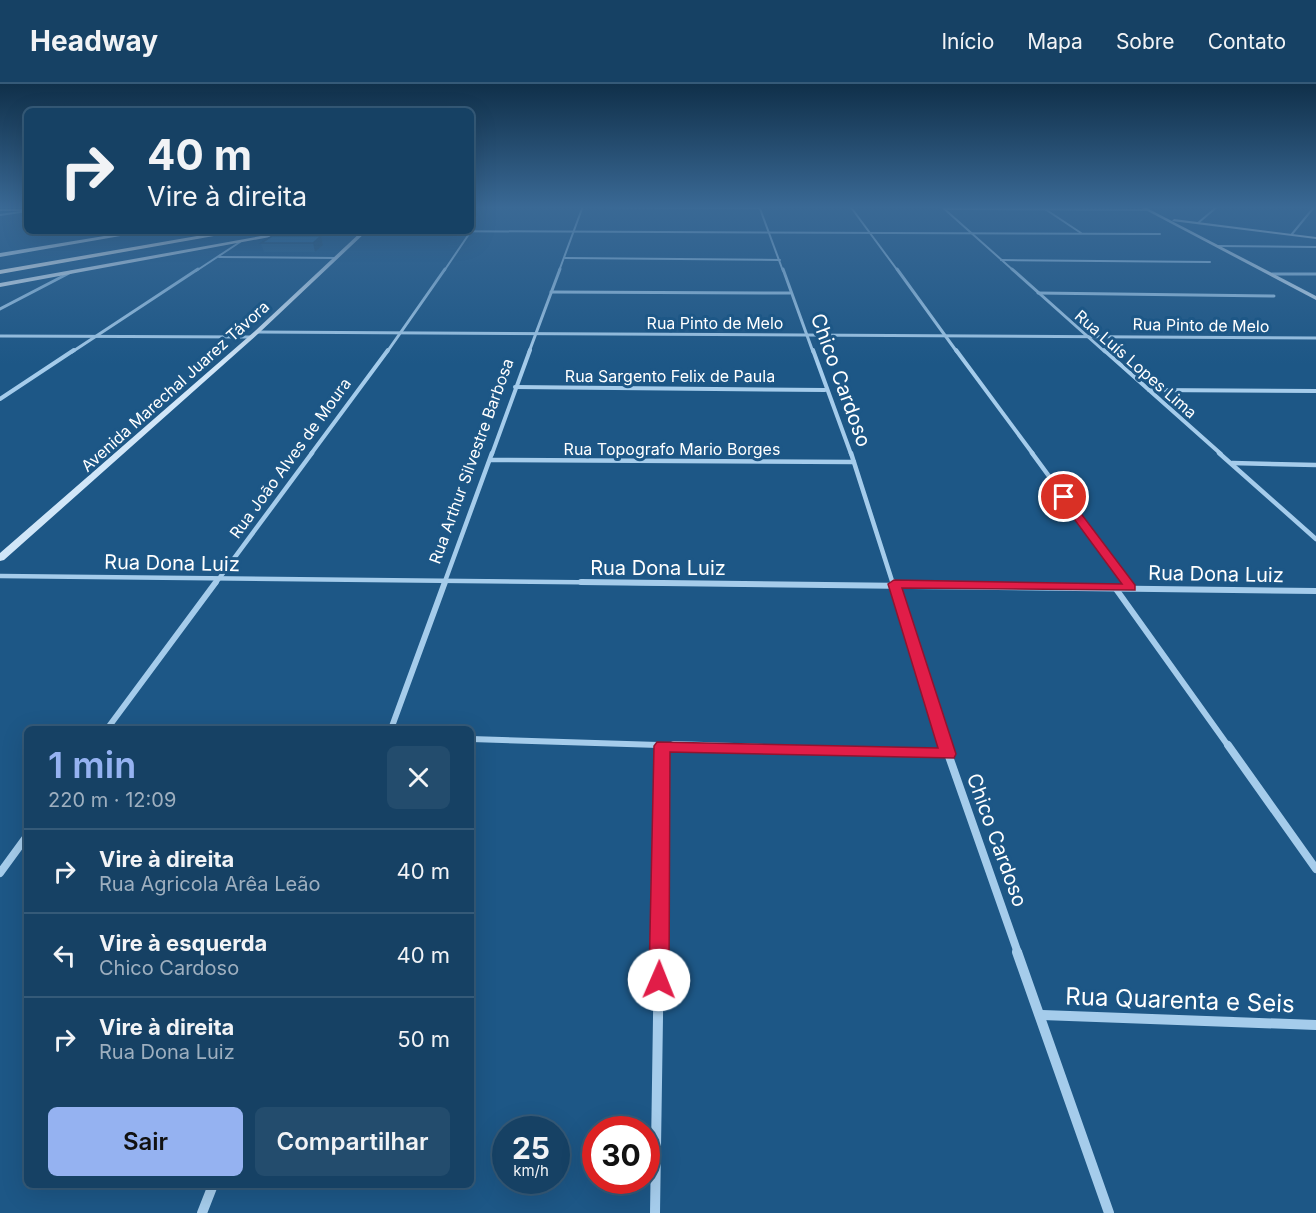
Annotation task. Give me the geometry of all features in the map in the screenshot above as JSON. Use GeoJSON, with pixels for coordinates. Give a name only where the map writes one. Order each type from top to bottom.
{"type":"FeatureCollection","features":[{"type":"Feature","properties":{"kind":"highway"},"geometry":{"type":"LineString","coordinates":[[0,264],[31,259]]}},
{"type":"Feature","properties":{"kind":"highway"},"geometry":{"type":"LineString","coordinates":[[0,272],[77,259]]}},
{"type":"Feature","properties":{"kind":"main road"},"geometry":{"type":"LineString","coordinates":[[0,285],[146,259]]}},
{"type":"Feature","properties":{"kind":"street"},"geometry":{"type":"LineString","coordinates":[[0,399],[216,259]]}},
{"type":"Feature","properties":{"kind":"street","name":"Avenida Marechal Juarez Távora"},"geometry":{"type":"LineString","coordinates":[[0,558],[255,334],[335,259]]}},
{"type":"Feature","properties":{"kind":"street","name":"Rua João Alves de Moura"},"geometry":{"type":"LineString","coordinates":[[109,726],[400,334],[452,259]]}},
{"type":"Feature","properties":{"kind":"street","name":"Rua Arthur Silvestre Barbosa"},"geometry":{"type":"LineString","coordinates":[[392,726],[443,582],[491,460],[515,387],[565,259]]}},
{"type":"Feature","properties":{"kind":"street"},"geometry":{"type":"LineString","coordinates":[[639,259],[780,260]]}},
{"type":"Feature","properties":{"kind":"street"},"geometry":{"type":"LineString","coordinates":[[889,259],[1131,588]]}},
{"type":"Feature","properties":{"kind":"street"},"geometry":{"type":"LineString","coordinates":[[1242,259],[1316,298]]}},
{"type":"Feature","properties":{"kind":"street","name":"Chico Cardoso"},"geometry":{"type":"LineString","coordinates":[[780,260],[825,390],[854,462],[948,754],[1042,1015],[1109,1213]]}},
{"type":"Feature","properties":{"kind":"street"},"geometry":{"type":"LineString","coordinates":[[1001,260],[1210,262]]}},
{"type":"Feature","properties":{"kind":"street","name":"Rua Luís Lopes Lima"},"geometry":{"type":"LineString","coordinates":[[1001,260],[1316,539]]}},
{"type":"Feature","properties":{"kind":"street"},"geometry":{"type":"LineString","coordinates":[[0,309],[71,272]]}},
{"type":"Feature","properties":{"kind":"street"},"geometry":{"type":"LineString","coordinates":[[1272,274],[1316,274]]}},
{"type":"Feature","properties":{"kind":"street"},"geometry":{"type":"LineString","coordinates":[[552,292],[790,293]]}},
{"type":"Feature","properties":{"kind":"street"},"geometry":{"type":"LineString","coordinates":[[1037,293],[1274,296]]}},
{"type":"Feature","properties":{"kind":"street","name":"Rua Pinto de Melo"},"geometry":{"type":"LineString","coordinates":[[0,336],[942,334],[1316,338]]}},
{"type":"Feature","properties":{"kind":"street","name":"Rua Sargento Felix de Paula"},"geometry":{"type":"LineString","coordinates":[[515,387],[825,390]]}},
{"type":"Feature","properties":{"kind":"street"},"geometry":{"type":"LineString","coordinates":[[0,390],[14,390]]}},
{"type":"Feature","properties":{"kind":"street"},"geometry":{"type":"LineString","coordinates":[[1148,390],[1316,391]]}},
{"type":"Feature","properties":{"kind":"street","name":"Rua Topografo Mario Borges"},"geometry":{"type":"LineString","coordinates":[[491,460],[854,462]]}},
{"type":"Feature","properties":{"kind":"street"},"geometry":{"type":"LineString","coordinates":[[1232,463],[1316,465]]}},
{"type":"Feature","properties":{"kind":"street","name":"Rua Dona Luiz"},"geometry":{"type":"LineString","coordinates":[[0,576],[443,582],[894,584],[1316,591]]}},
{"type":"Feature","properties":{"kind":"street"},"geometry":{"type":"LineString","coordinates":[[1116,589],[1316,869]]}},
{"type":"Feature","properties":{"kind":"street"},"geometry":{"type":"LineString","coordinates":[[474,739],[948,754]]}},
{"type":"Feature","properties":{"kind":"street"},"geometry":{"type":"LineString","coordinates":[[656,1213],[662,746]]}},
{"type":"Feature","properties":{"kind":"street"},"geometry":{"type":"LineString","coordinates":[[0,873],[24,840]]}},
{"type":"Feature","properties":{"kind":"street","name":"Rua Quarenta e Seis"},"geometry":{"type":"LineString","coordinates":[[1042,1015],[1316,1025]]}},
{"type":"Feature","properties":{"kind":"street"},"geometry":{"type":"LineString","coordinates":[[202,1213],[212,1188]]}},
{"type":"Feature","properties":{"kind":"route"},"geometry":{"type":"LineString","coordinates":[[659,980],[662,746],[811,748],[948,754],[894,584],[1131,588],[1064,497]]}}]}
